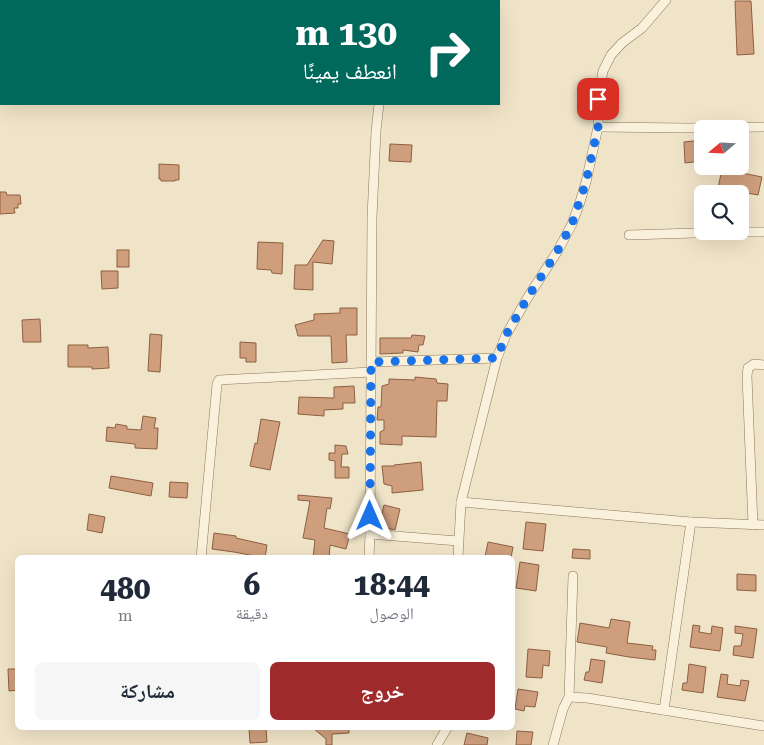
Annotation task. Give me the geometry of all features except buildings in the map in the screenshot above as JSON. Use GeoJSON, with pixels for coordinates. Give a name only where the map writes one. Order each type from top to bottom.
{"type":"FeatureCollection","features":[{"type":"Feature","properties":{"kind":"street"},"geometry":{"type":"LineString","coordinates":[[458,555],[461,502],[497,358],[506,335],[572,224],[586,182],[598,127],[598,99],[603,71],[611,55],[622,43],[642,28],[666,0]]}},
{"type":"Feature","properties":{"kind":"street"},"geometry":{"type":"LineString","coordinates":[[369,555],[372,217],[379,105]]}},
{"type":"Feature","properties":{"kind":"street"},"geometry":{"type":"LineString","coordinates":[[598,127],[688,128],[764,126]]}},
{"type":"Feature","properties":{"kind":"street"},"geometry":{"type":"LineString","coordinates":[[629,235],[764,232]]}},
{"type":"Feature","properties":{"kind":"street"},"geometry":{"type":"LineString","coordinates":[[200,555],[218,380],[497,358]]}},
{"type":"Feature","properties":{"kind":"street"},"geometry":{"type":"LineString","coordinates":[[753,525],[747,376],[748,368],[754,364],[764,365]]}},
{"type":"Feature","properties":{"kind":"street"},"geometry":{"type":"LineString","coordinates":[[461,502],[691,522],[764,525]]}},
{"type":"Feature","properties":{"kind":"street"},"geometry":{"type":"LineString","coordinates":[[664,710],[691,522]]}},
{"type":"Feature","properties":{"kind":"street"},"geometry":{"type":"LineString","coordinates":[[370,534],[458,541]]}},
{"type":"Feature","properties":{"kind":"street"},"geometry":{"type":"LineString","coordinates":[[553,745],[563,709],[569,697],[573,576]]}},
{"type":"Feature","properties":{"kind":"street"},"geometry":{"type":"LineString","coordinates":[[569,697],[587,698],[764,726]]}},
{"type":"Feature","properties":{"kind":"street"},"geometry":{"type":"LineString","coordinates":[[437,745],[446,730]]}},
{"type":"Feature","properties":{"kind":"route"},"geometry":{"type":"LineString","coordinates":[[370,516],[371,362],[497,358],[506,335],[572,224],[586,182],[598,127],[598,99]]}}]}
